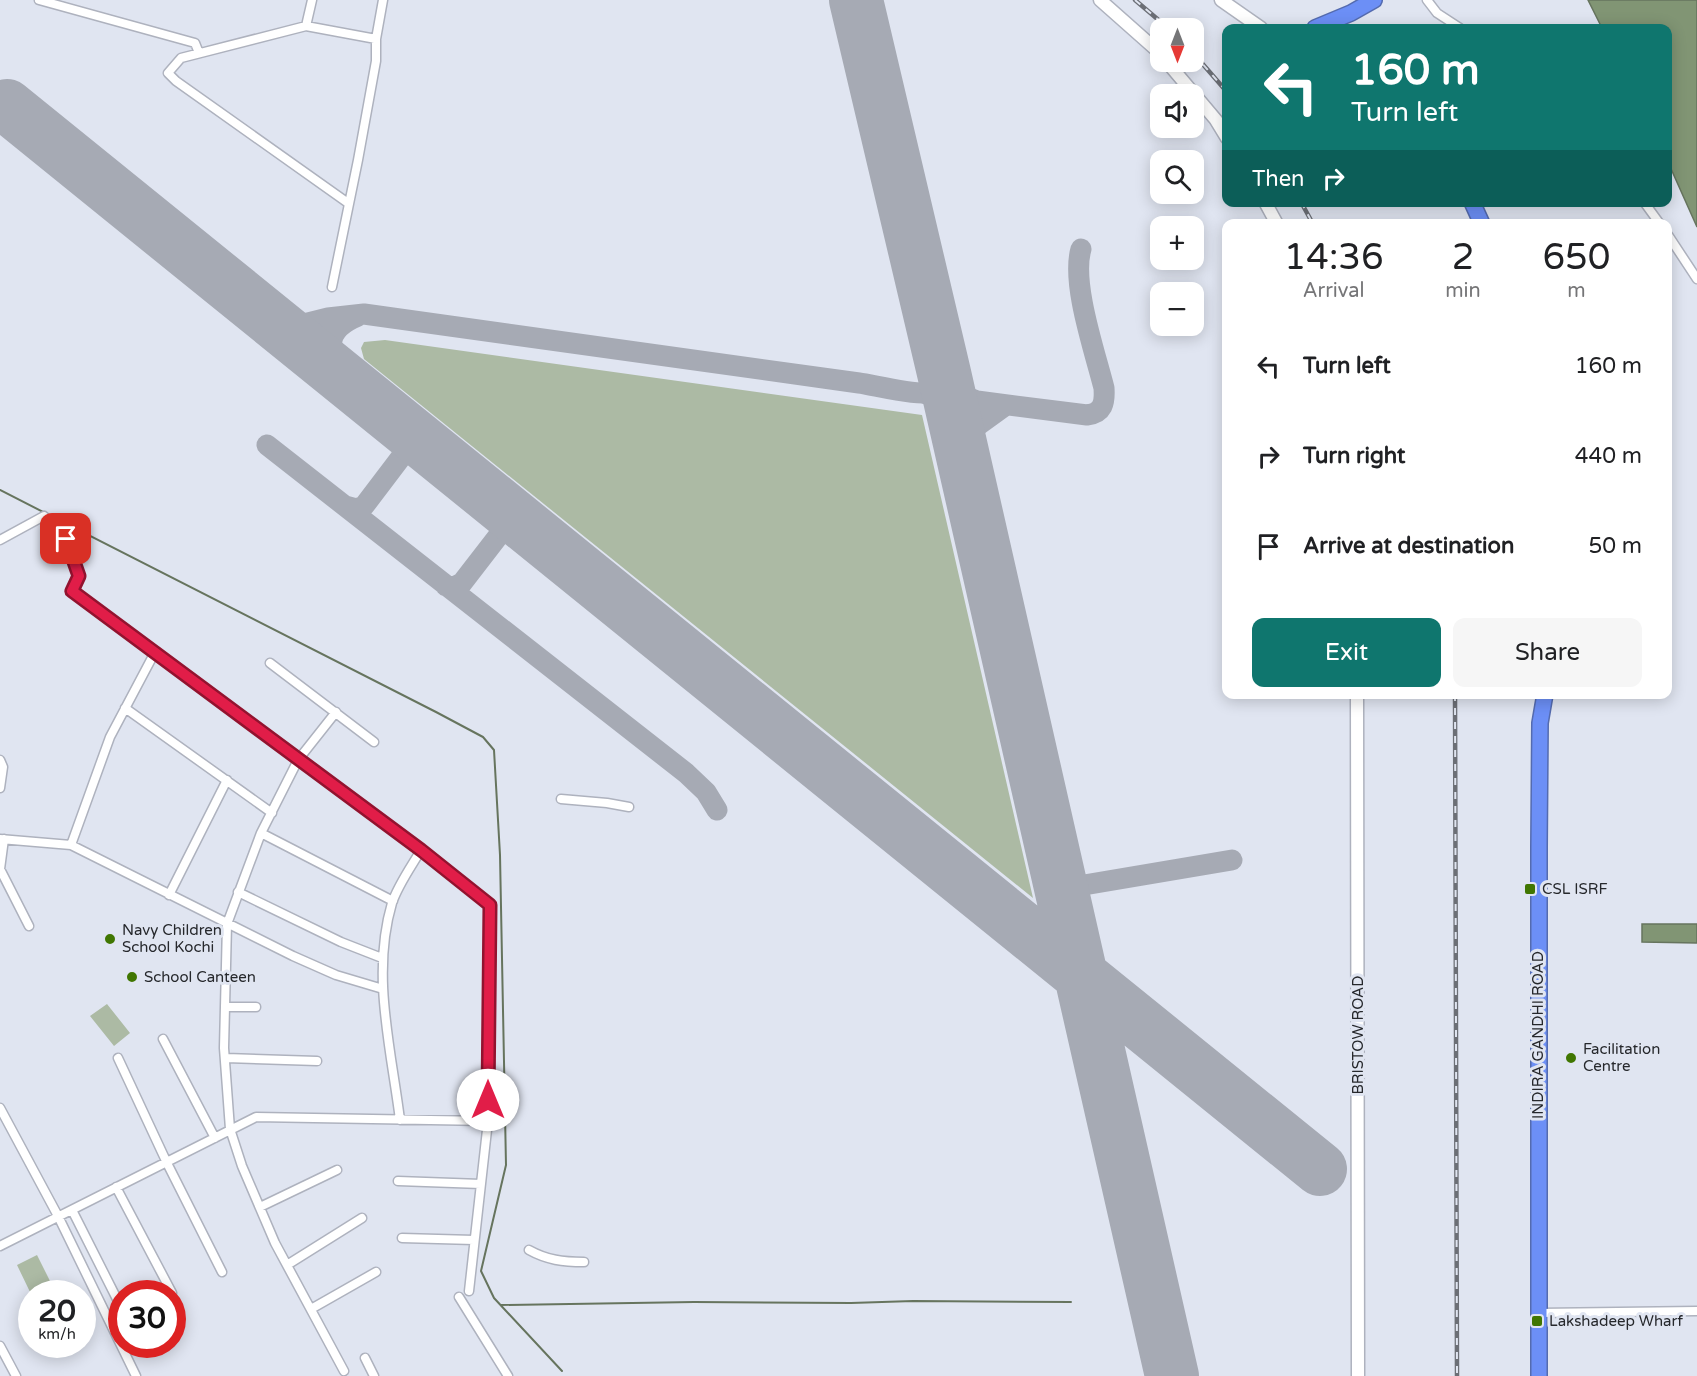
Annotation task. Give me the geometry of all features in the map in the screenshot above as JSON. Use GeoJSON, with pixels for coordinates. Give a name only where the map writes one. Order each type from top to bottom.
{"type":"FeatureCollection","features":[{"type":"Feature","properties":{"kind":"highway"},"geometry":{"type":"LineString","coordinates":[[1325,24],[1374,0]]}},
{"type":"Feature","properties":{"kind":"highway","name":"INDIRA GANDHI ROAD"},"geometry":{"type":"LineString","coordinates":[[1539,1376],[1539,847],[1540,723],[1544,699]]}},
{"type":"Feature","properties":{"kind":"street"},"geometry":{"type":"LineString","coordinates":[[39,0],[195,43],[200,53]]}},
{"type":"Feature","properties":{"kind":"street"},"geometry":{"type":"LineString","coordinates":[[306,26],[312,0]]}},
{"type":"Feature","properties":{"kind":"street"},"geometry":{"type":"LineString","coordinates":[[332,287],[376,61],[376,39],[383,0]]}},
{"type":"Feature","properties":{"kind":"street"},"geometry":{"type":"LineString","coordinates":[[1100,0],[1150,44]]}},
{"type":"Feature","properties":{"kind":"street"},"geometry":{"type":"LineString","coordinates":[[1221,0],[1254,24]]}},
{"type":"Feature","properties":{"kind":"street"},"geometry":{"type":"LineString","coordinates":[[1427,0],[1437,13],[1454,24]]}},
{"type":"Feature","properties":{"kind":"street"},"geometry":{"type":"LineString","coordinates":[[348,203],[176,81],[168,73],[181,58],[306,26],[376,39]]}},
{"type":"Feature","properties":{"kind":"street"},"geometry":{"type":"LineString","coordinates":[[1175,72],[1222,130]]}},
{"type":"Feature","properties":{"kind":"street"},"geometry":{"type":"LineString","coordinates":[[1672,241],[1697,279]]}},
{"type":"Feature","properties":{"kind":"street"},"geometry":{"type":"LineString","coordinates":[[0,540],[45,516],[66,539],[79,576],[72,591],[421,850],[490,905],[488,1121],[469,1291]]}},
{"type":"Feature","properties":{"kind":"street"},"geometry":{"type":"LineString","coordinates":[[71,845],[110,737],[155,652]]}},
{"type":"Feature","properties":{"kind":"street"},"geometry":{"type":"LineString","coordinates":[[270,663],[374,742]]}},
{"type":"Feature","properties":{"kind":"street","name":"BRISTOW ROAD"},"geometry":{"type":"LineString","coordinates":[[1357,699],[1358,1376]]}},
{"type":"Feature","properties":{"kind":"street"},"geometry":{"type":"LineString","coordinates":[[125,708],[272,813]]}},
{"type":"Feature","properties":{"kind":"street"},"geometry":{"type":"LineString","coordinates":[[336,712],[298,760],[261,833],[227,924],[226,1058],[230,1130],[242,1166],[287,1265],[344,1371]]}},
{"type":"Feature","properties":{"kind":"street"},"geometry":{"type":"LineString","coordinates":[[0,760],[3,767],[0,788]]}},
{"type":"Feature","properties":{"kind":"street"},"geometry":{"type":"LineString","coordinates":[[169,895],[227,780]]}},
{"type":"Feature","properties":{"kind":"street"},"geometry":{"type":"LineString","coordinates":[[561,799],[629,807]]}},
{"type":"Feature","properties":{"kind":"street"},"geometry":{"type":"LineString","coordinates":[[261,833],[393,901]]}},
{"type":"Feature","properties":{"kind":"street"},"geometry":{"type":"LineString","coordinates":[[29,926],[0,869],[2,839],[71,845],[227,924],[336,975],[383,989]]}},
{"type":"Feature","properties":{"kind":"street"},"geometry":{"type":"LineString","coordinates":[[400,1120],[383,989],[382,958],[393,901],[421,850]]}},
{"type":"Feature","properties":{"kind":"street"},"geometry":{"type":"LineString","coordinates":[[238,892],[341,942],[382,958]]}},
{"type":"Feature","properties":{"kind":"street"},"geometry":{"type":"LineString","coordinates":[[226,1006],[256,1007]]}},
{"type":"Feature","properties":{"kind":"street"},"geometry":{"type":"LineString","coordinates":[[163,1039],[215,1137]]}},
{"type":"Feature","properties":{"kind":"street"},"geometry":{"type":"LineString","coordinates":[[118,1058],[167,1163],[222,1272]]}},
{"type":"Feature","properties":{"kind":"street"},"geometry":{"type":"LineString","coordinates":[[226,1058],[317,1061]]}},
{"type":"Feature","properties":{"kind":"street"},"geometry":{"type":"LineString","coordinates":[[0,1108],[58,1216],[136,1376]]}},
{"type":"Feature","properties":{"kind":"street"},"geometry":{"type":"LineString","coordinates":[[0,1246],[256,1117],[488,1121]]}},
{"type":"Feature","properties":{"kind":"street"},"geometry":{"type":"LineString","coordinates":[[260,1207],[337,1170]]}},
{"type":"Feature","properties":{"kind":"street"},"geometry":{"type":"LineString","coordinates":[[398,1181],[481,1184]]}},
{"type":"Feature","properties":{"kind":"street"},"geometry":{"type":"LineString","coordinates":[[116,1187],[164,1280]]}},
{"type":"Feature","properties":{"kind":"street"},"geometry":{"type":"LineString","coordinates":[[72,1210],[108,1281]]}},
{"type":"Feature","properties":{"kind":"street"},"geometry":{"type":"LineString","coordinates":[[287,1265],[362,1218]]}},
{"type":"Feature","properties":{"kind":"street"},"geometry":{"type":"LineString","coordinates":[[402,1238],[474,1240]]}},
{"type":"Feature","properties":{"kind":"street"},"geometry":{"type":"LineString","coordinates":[[529,1250],[553,1260],[584,1262]]}},
{"type":"Feature","properties":{"kind":"street"},"geometry":{"type":"LineString","coordinates":[[311,1309],[376,1272]]}},
{"type":"Feature","properties":{"kind":"street"},"geometry":{"type":"LineString","coordinates":[[459,1297],[508,1376]]}},
{"type":"Feature","properties":{"kind":"street"},"geometry":{"type":"LineString","coordinates":[[1539,1313],[1697,1311]]}},
{"type":"Feature","properties":{"kind":"street"},"geometry":{"type":"LineString","coordinates":[[0,1346],[16,1376]]}},
{"type":"Feature","properties":{"kind":"street"},"geometry":{"type":"LineString","coordinates":[[364,1358],[374,1376]]}},
{"type":"Feature","properties":{"kind":"shaded area"},"geometry":{"type":"Polygon","coordinates":[[[1588,0],[1697,0],[1697,227],[1672,171],[1672,24],[1600,24],[1588,0]]]}},
{"type":"Feature","properties":{"kind":"shaded area"},"geometry":{"type":"Polygon","coordinates":[[[385,340],[922,415],[1033,898],[364,359],[361,348],[364,342],[385,340]]]}},
{"type":"Feature","properties":{"kind":"shaded area"},"geometry":{"type":"Polygon","coordinates":[[[1642,924],[1697,924],[1697,943],[1642,942],[1642,924]]]}},
{"type":"Feature","properties":{"kind":"shaded area"},"geometry":{"type":"Polygon","coordinates":[[[107,1004],[130,1033],[114,1046],[90,1016],[107,1004]]]}},
{"type":"Feature","properties":{"kind":"shaded area"},"geometry":{"type":"Polygon","coordinates":[[[37,1255],[50,1280],[24,1280],[17,1265],[37,1255]]]}},
{"type":"Feature","properties":{"kind":"waterway"},"geometry":{"type":"LineString","coordinates":[[0,490],[436,712],[483,737],[494,750],[500,855],[506,1165],[481,1271],[494,1298],[562,1371]]}},
{"type":"Feature","properties":{"kind":"waterway"},"geometry":{"type":"LineString","coordinates":[[501,1305],[694,1302],[1071,1302]]}},
{"type":"Feature","properties":{"kind":"taxiway"},"geometry":{"type":"LineString","coordinates":[[944,373],[953,389],[977,401],[1087,415],[1100,410],[1104,388],[1090,337],[1079,280],[1081,249]]}},
{"type":"Feature","properties":{"kind":"taxiway"},"geometry":{"type":"LineString","coordinates":[[256,308],[291,326],[328,318],[364,314],[912,392],[923,393],[938,390],[942,385],[944,373]]}},
{"type":"Feature","properties":{"kind":"taxiway"},"geometry":{"type":"LineString","coordinates":[[350,384],[333,355],[332,338],[345,323],[358,316]]}},
{"type":"Feature","properties":{"kind":"taxiway"},"geometry":{"type":"LineString","coordinates":[[922,393],[940,400],[953,415]]}},
{"type":"Feature","properties":{"kind":"taxiway"},"geometry":{"type":"LineString","coordinates":[[959,439],[1006,405]]}},
{"type":"Feature","properties":{"kind":"taxiway"},"geometry":{"type":"LineString","coordinates":[[345,506],[356,509],[364,506],[405,452],[409,442],[407,430]]}},
{"type":"Feature","properties":{"kind":"taxiway"},"geometry":{"type":"LineString","coordinates":[[267,445],[686,773],[706,792],[717,810]]}},
{"type":"Feature","properties":{"kind":"taxiway"},"geometry":{"type":"LineString","coordinates":[[446,586],[454,587],[462,583],[503,530],[506,520],[504,509]]}},
{"type":"Feature","properties":{"kind":"taxiway"},"geometry":{"type":"LineString","coordinates":[[1056,869],[1061,876],[1084,885],[1232,860]]}},
{"type":"Feature","properties":{"kind":"taxiway"},"geometry":{"type":"LineString","coordinates":[[1066,914],[1073,894],[1084,885]]}},
{"type":"Feature","properties":{"kind":"runway"},"geometry":{"type":"LineString","coordinates":[[856,0],[944,373],[1172,1376]]}},
{"type":"Feature","properties":{"kind":"runway"},"geometry":{"type":"LineString","coordinates":[[7,106],[1320,1169]]}},
{"type":"Feature","properties":{"kind":"railway"},"geometry":{"type":"LineString","coordinates":[[1135,0],[1156,18]]}},
{"type":"Feature","properties":{"kind":"railway"},"geometry":{"type":"LineString","coordinates":[[1204,66],[1222,86]]}},
{"type":"Feature","properties":{"kind":"railway"},"geometry":{"type":"LineString","coordinates":[[1304,207],[1310,219]]}},
{"type":"Feature","properties":{"kind":"railway"},"geometry":{"type":"LineString","coordinates":[[1455,699],[1457,1376]]}},
{"type":"Feature","properties":{"kind":"place","name":"CSL ISRF"},"geometry":{"type":"Point","coordinates":[1530,889]}},
{"type":"Feature","properties":{"kind":"place","name":"Navy Children School Kochi"},"geometry":{"type":"Point","coordinates":[110,939]}},
{"type":"Feature","properties":{"kind":"place","name":"School Canteen"},"geometry":{"type":"Point","coordinates":[132,977]}},
{"type":"Feature","properties":{"kind":"place","name":"Facilitation Centre"},"geometry":{"type":"Point","coordinates":[1571,1058]}},
{"type":"Feature","properties":{"kind":"place","name":"Lakshadeep Wharf"},"geometry":{"type":"Point","coordinates":[1537,1321]}},
{"type":"Feature","properties":{"kind":"route"},"geometry":{"type":"LineString","coordinates":[[66,539],[79,576],[72,591],[421,850],[490,905],[488,1100]]}}]}
